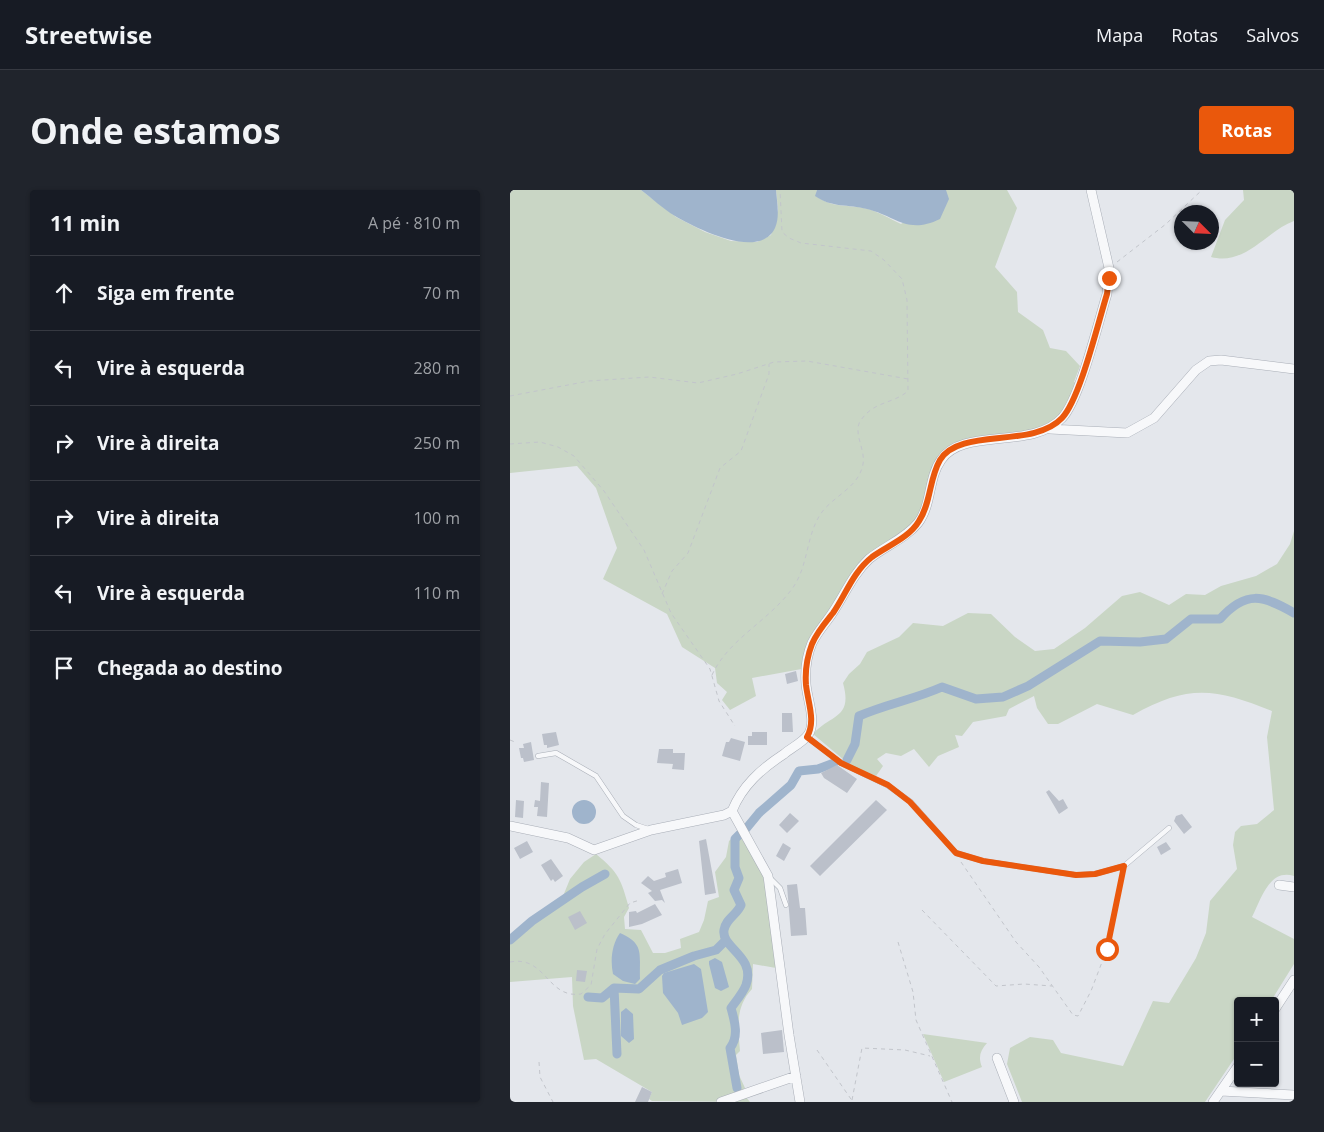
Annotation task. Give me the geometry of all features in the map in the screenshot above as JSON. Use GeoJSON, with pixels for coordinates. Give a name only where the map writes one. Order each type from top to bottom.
{"type":"FeatureCollection","features":[{"type":"Feature","properties":{"kind":"street"},"geometry":{"type":"LineString","coordinates":[[510,826],[568,838],[594,850],[652,830],[724,815],[732,812],[738,797],[766,766],[807,737],[811,730],[806,684],[807,662],[812,645],[859,570],[870,558],[909,533],[919,521],[927,505],[940,460],[949,452],[966,444],[1033,435],[1050,429],[1063,418],[1073,401],[1107,294],[1108,268],[1091,190]]}},
{"type":"Feature","properties":{"kind":"street"},"geometry":{"type":"LineString","coordinates":[[1050,429],[1127,432],[1154,418],[1196,370],[1209,361],[1221,360],[1294,369]]}},
{"type":"Feature","properties":{"kind":"street"},"geometry":{"type":"LineString","coordinates":[[732,812],[768,876],[800,1102]]}},
{"type":"Feature","properties":{"kind":"street"},"geometry":{"type":"LineString","coordinates":[[1278,886],[1294,887]]}},
{"type":"Feature","properties":{"kind":"street"},"geometry":{"type":"LineString","coordinates":[[1279,1003],[1294,980]]}},
{"type":"Feature","properties":{"kind":"street"},"geometry":{"type":"LineString","coordinates":[[1284,995],[1294,996]]}},
{"type":"Feature","properties":{"kind":"street"},"geometry":{"type":"LineString","coordinates":[[997,1058],[1014,1102]]}},
{"type":"Feature","properties":{"kind":"street"},"geometry":{"type":"LineString","coordinates":[[1213,1102],[1234,1072]]}},
{"type":"Feature","properties":{"kind":"street"},"geometry":{"type":"LineString","coordinates":[[721,1102],[796,1076]]}},
{"type":"Feature","properties":{"kind":"street"},"geometry":{"type":"LineString","coordinates":[[1221,1091],[1294,1095]]}},
{"type":"Feature","properties":{"kind":"lane"},"geometry":{"type":"LineString","coordinates":[[807,737],[841,763],[888,785],[910,802],[956,853],[983,861],[1076,875],[1095,874],[1124,866],[1169,828]]}},
{"type":"Feature","properties":{"kind":"lane"},"geometry":{"type":"LineString","coordinates":[[538,756],[556,754],[596,776],[624,816],[636,825],[652,830]]}},
{"type":"Feature","properties":{"kind":"lane"},"geometry":{"type":"LineString","coordinates":[[768,876],[780,888],[786,905]]}},
{"type":"Feature","properties":{"kind":"path"},"geometry":{"type":"LineString","coordinates":[[712,676],[736,642],[793,587],[804,566],[812,531],[823,511],[852,486],[863,465],[864,451],[858,432],[859,422],[882,402],[902,397],[908,391],[907,292],[902,279],[884,260],[870,251],[801,242],[789,238],[782,232],[780,190]]}},
{"type":"Feature","properties":{"kind":"path"},"geometry":{"type":"LineString","coordinates":[[1108,268],[1166,224],[1202,190]]}},
{"type":"Feature","properties":{"kind":"path"},"geometry":{"type":"LineString","coordinates":[[510,396],[598,380],[649,377],[698,383],[738,374],[769,363],[807,361],[908,379]]}},
{"type":"Feature","properties":{"kind":"path"},"geometry":{"type":"LineString","coordinates":[[662,594],[672,571],[688,553],[720,468],[741,451],[769,374],[769,363]]}},
{"type":"Feature","properties":{"kind":"path"},"geometry":{"type":"LineString","coordinates":[[510,444],[540,442],[558,447],[574,456],[604,491],[644,550],[671,613],[710,669],[720,701],[735,726]]}},
{"type":"Feature","properties":{"kind":"path"},"geometry":{"type":"LineString","coordinates":[[510,740],[515,742]]}},
{"type":"Feature","properties":{"kind":"path"},"geometry":{"type":"LineString","coordinates":[[956,853],[964,869],[1005,926],[1073,1015],[1078,1016],[1091,991],[1107,949],[1124,866]]}},
{"type":"Feature","properties":{"kind":"path"},"geometry":{"type":"LineString","coordinates":[[510,962],[520,960],[536,966],[560,991],[567,995],[581,994],[591,985],[597,948],[605,934],[630,903],[640,900]]}},
{"type":"Feature","properties":{"kind":"path"},"geometry":{"type":"LineString","coordinates":[[922,910],[996,986],[1024,984],[1052,986]]}},
{"type":"Feature","properties":{"kind":"path"},"geometry":{"type":"LineString","coordinates":[[898,942],[913,992],[916,1020],[952,1102]]}},
{"type":"Feature","properties":{"kind":"path"},"geometry":{"type":"LineString","coordinates":[[852,1101],[862,1048],[905,1050],[931,1057]]}},
{"type":"Feature","properties":{"kind":"path"},"geometry":{"type":"LineString","coordinates":[[817,1050],[852,1101]]}},
{"type":"Feature","properties":{"kind":"path"},"geometry":{"type":"LineString","coordinates":[[539,1062],[540,1077],[553,1102]]}},
{"type":"Feature","properties":{"kind":"green space"},"geometry":{"type":"Polygon","coordinates":[[[510,190],[641,190],[676,217],[705,232],[731,241],[757,242],[771,235],[778,209],[776,190],[817,190],[816,196],[829,203],[868,209],[901,224],[946,190],[1007,190],[1017,208],[995,267],[1017,292],[1018,312],[1043,330],[1050,348],[1066,351],[1080,366],[1074,382],[1079,383],[1073,401],[1050,429],[979,440],[940,460],[919,521],[870,558],[819,630],[807,668],[752,678],[756,696],[730,710],[722,700],[727,692],[717,683],[715,668],[682,647],[667,614],[603,579],[617,548],[596,488],[577,466],[510,473],[510,190]]]}},
{"type":"Feature","properties":{"kind":"green space"},"geometry":{"type":"Polygon","coordinates":[[[1243,190],[1294,190],[1294,221],[1235,257],[1211,257],[1214,250],[1219,250],[1219,236],[1225,220],[1244,200],[1243,190]]]}},
{"type":"Feature","properties":{"kind":"green space"},"geometry":{"type":"Polygon","coordinates":[[[1294,531],[1294,876],[1285,875],[1272,881],[1263,894],[1252,917],[1294,939],[1294,964],[1273,997],[1234,997],[1234,1059],[1205,1102],[1022,1102],[1007,1064],[1010,1048],[1030,1037],[1053,1040],[1061,1053],[1123,1066],[1153,1001],[1169,1003],[1196,958],[1206,933],[1210,901],[1237,869],[1233,845],[1235,832],[1241,826],[1257,824],[1274,810],[1267,737],[1272,711],[1234,698],[1202,693],[1170,698],[1133,715],[1097,704],[1058,724],[1048,724],[1037,708],[1034,696],[1009,709],[1006,716],[973,722],[962,736],[955,735],[959,747],[938,756],[929,767],[914,749],[901,756],[886,753],[877,759],[883,766],[876,776],[850,765],[813,734],[843,710],[845,695],[843,683],[849,674],[860,664],[867,652],[899,637],[913,623],[943,626],[968,613],[991,614],[1015,637],[1035,651],[1054,649],[1085,628],[1122,596],[1140,592],[1169,605],[1186,594],[1205,595],[1221,586],[1256,576],[1277,564],[1290,544],[1294,531]]]}},
{"type":"Feature","properties":{"kind":"green space"},"geometry":{"type":"Polygon","coordinates":[[[738,833],[763,872],[776,968],[753,964],[752,989],[740,1010],[738,1026],[740,1051],[736,1055],[739,1075],[745,1088],[741,1091],[750,1102],[652,1101],[649,1099],[652,1092],[596,1059],[584,1060],[573,1006],[572,977],[510,982],[510,940],[532,921],[561,901],[570,879],[584,862],[596,854],[610,866],[624,890],[629,908],[624,917],[625,929],[641,930],[653,953],[665,953],[681,948],[680,939],[699,932],[708,901],[719,897],[715,872],[726,857],[729,841],[738,833]]]}},
{"type":"Feature","properties":{"kind":"green space"},"geometry":{"type":"Polygon","coordinates":[[[923,1034],[987,1043],[980,1054],[982,1067],[944,1082],[923,1034]]]}},
{"type":"Feature","properties":{"kind":"water"},"geometry":{"type":"Polygon","coordinates":[[[641,190],[776,190],[777,224],[767,237],[756,242],[727,239],[697,228],[675,216],[641,190]]]}},
{"type":"Feature","properties":{"kind":"water"},"geometry":{"type":"Polygon","coordinates":[[[817,190],[946,190],[949,199],[940,219],[919,225],[910,225],[860,207],[834,204],[821,200],[815,196],[817,190]]]}},
{"type":"Feature","properties":{"kind":"water"},"geometry":{"type":"Polygon","coordinates":[[[584,800],[589,801],[595,807],[595,817],[589,823],[584,824],[579,823],[573,817],[572,812],[573,807],[579,801],[584,800]]]}},
{"type":"Feature","properties":{"kind":"water"},"geometry":{"type":"Polygon","coordinates":[[[620,933],[634,941],[639,951],[640,979],[635,984],[623,981],[613,974],[612,952],[620,933]]]}},
{"type":"Feature","properties":{"kind":"water"},"geometry":{"type":"Polygon","coordinates":[[[715,958],[722,962],[729,987],[721,991],[715,988],[709,964],[709,961],[715,958]]]}},
{"type":"Feature","properties":{"kind":"water"},"geometry":{"type":"Polygon","coordinates":[[[694,964],[701,969],[708,1012],[702,1018],[682,1025],[678,1013],[663,993],[662,976],[664,973],[694,964]]]}},
{"type":"Feature","properties":{"kind":"water"},"geometry":{"type":"Polygon","coordinates":[[[626,1008],[633,1014],[634,1039],[629,1043],[621,1036],[621,1012],[626,1008]]]}},
{"type":"Feature","properties":{"kind":"building"},"geometry":{"type":"Polygon","coordinates":[[[796,671],[798,681],[787,684],[785,674],[796,671]]]}},
{"type":"Feature","properties":{"kind":"building"},"geometry":{"type":"Polygon","coordinates":[[[782,713],[792,713],[793,732],[782,732],[782,713]]]}},
{"type":"Feature","properties":{"kind":"building"},"geometry":{"type":"Polygon","coordinates":[[[556,732],[559,745],[547,748],[547,745],[544,745],[542,734],[556,732]]]}},
{"type":"Feature","properties":{"kind":"building"},"geometry":{"type":"Polygon","coordinates":[[[752,732],[767,732],[767,745],[748,745],[748,736],[752,736],[752,732]]]}},
{"type":"Feature","properties":{"kind":"building"},"geometry":{"type":"Polygon","coordinates":[[[731,738],[745,742],[740,761],[722,756],[726,742],[729,742],[731,738]]]}},
{"type":"Feature","properties":{"kind":"building"},"geometry":{"type":"Polygon","coordinates":[[[531,742],[534,760],[524,762],[519,748],[524,748],[523,744],[531,742]]]}},
{"type":"Feature","properties":{"kind":"building"},"geometry":{"type":"Polygon","coordinates":[[[659,749],[673,749],[673,753],[685,753],[684,770],[672,769],[673,764],[657,763],[659,749]]]}},
{"type":"Feature","properties":{"kind":"building"},"geometry":{"type":"Polygon","coordinates":[[[837,765],[857,779],[847,793],[824,778],[821,773],[837,765]]]}},
{"type":"Feature","properties":{"kind":"building"},"geometry":{"type":"Polygon","coordinates":[[[541,782],[549,783],[547,817],[537,816],[538,807],[534,807],[535,800],[540,801],[541,782]]]}},
{"type":"Feature","properties":{"kind":"building"},"geometry":{"type":"Polygon","coordinates":[[[1049,790],[1059,801],[1063,799],[1068,808],[1059,814],[1046,792],[1049,790]]]}},
{"type":"Feature","properties":{"kind":"building"},"geometry":{"type":"Polygon","coordinates":[[[516,800],[524,801],[523,818],[515,817],[516,800]]]}},
{"type":"Feature","properties":{"kind":"building"},"geometry":{"type":"Polygon","coordinates":[[[876,800],[887,810],[820,876],[810,866],[876,800]]]}},
{"type":"Feature","properties":{"kind":"building"},"geometry":{"type":"Polygon","coordinates":[[[790,813],[799,821],[787,833],[779,825],[790,813]]]}},
{"type":"Feature","properties":{"kind":"building"},"geometry":{"type":"Polygon","coordinates":[[[1182,814],[1192,827],[1184,834],[1174,821],[1176,816],[1182,814]]]}},
{"type":"Feature","properties":{"kind":"building"},"geometry":{"type":"Polygon","coordinates":[[[706,839],[716,893],[705,895],[699,841],[706,839]]]}},
{"type":"Feature","properties":{"kind":"building"},"geometry":{"type":"Polygon","coordinates":[[[527,841],[533,852],[520,859],[514,848],[527,841]]]}},
{"type":"Feature","properties":{"kind":"building"},"geometry":{"type":"Polygon","coordinates":[[[1166,842],[1171,849],[1161,855],[1157,847],[1166,842]]]}},
{"type":"Feature","properties":{"kind":"building"},"geometry":{"type":"Polygon","coordinates":[[[783,843],[791,848],[784,861],[776,856],[783,843]]]}},
{"type":"Feature","properties":{"kind":"building"},"geometry":{"type":"Polygon","coordinates":[[[551,859],[563,876],[555,882],[553,879],[551,881],[541,865],[551,859]]]}},
{"type":"Feature","properties":{"kind":"building"},"geometry":{"type":"Polygon","coordinates":[[[678,869],[682,883],[660,890],[665,903],[662,900],[655,901],[648,893],[652,891],[641,883],[648,876],[654,881],[666,877],[665,873],[678,869]]]}},
{"type":"Feature","properties":{"kind":"building"},"geometry":{"type":"Polygon","coordinates":[[[797,884],[800,908],[805,908],[807,935],[791,936],[787,885],[797,884]]]}},
{"type":"Feature","properties":{"kind":"building"},"geometry":{"type":"Polygon","coordinates":[[[655,904],[662,915],[642,924],[629,927],[629,912],[636,911],[637,913],[655,904]]]}},
{"type":"Feature","properties":{"kind":"building"},"geometry":{"type":"Polygon","coordinates":[[[580,911],[587,923],[575,930],[568,917],[580,911]]]}},
{"type":"Feature","properties":{"kind":"building"},"geometry":{"type":"Polygon","coordinates":[[[577,970],[587,971],[585,982],[576,981],[577,970]]]}},
{"type":"Feature","properties":{"kind":"building"},"geometry":{"type":"Polygon","coordinates":[[[782,1030],[784,1052],[763,1054],[761,1033],[782,1030]]]}},
{"type":"Feature","properties":{"kind":"building"},"geometry":{"type":"Polygon","coordinates":[[[642,1087],[652,1092],[648,1102],[635,1102],[642,1087]]]}},
{"type":"Feature","properties":{"kind":"waterway"},"geometry":{"type":"LineString","coordinates":[[847,760],[855,744],[859,716],[942,687],[976,699],[1003,697],[1028,686],[1100,641],[1140,642],[1166,639],[1191,619],[1220,619],[1238,603],[1255,598],[1273,602],[1294,613]]}},
{"type":"Feature","properties":{"kind":"waterway"},"geometry":{"type":"LineString","coordinates":[[745,830],[759,813],[791,785],[799,771],[818,769],[834,763]]}},
{"type":"Feature","properties":{"kind":"waterway"},"geometry":{"type":"LineString","coordinates":[[737,1088],[730,1048],[735,1039],[735,1024],[731,1008],[745,988],[748,975],[743,960],[724,936],[724,930],[727,922],[741,905],[734,890],[739,878],[735,867],[735,839],[741,833]]}},
{"type":"Feature","properties":{"kind":"waterway"},"geometry":{"type":"LineString","coordinates":[[510,940],[532,921],[582,887],[605,874]]}},
{"type":"Feature","properties":{"kind":"waterway"},"geometry":{"type":"LineString","coordinates":[[588,997],[602,998],[614,988],[639,989],[660,970],[694,956],[716,950],[725,941]]}},
{"type":"Feature","properties":{"kind":"waterway"},"geometry":{"type":"LineString","coordinates":[[614,988],[617,1054]]}},
{"type":"Feature","properties":{"kind":"route"},"geometry":{"type":"LineString","coordinates":[[1107,949],[1124,866],[1095,874],[1076,875],[983,861],[956,853],[910,802],[888,785],[841,763],[807,737],[811,730],[811,718],[806,684],[807,662],[819,630],[833,612],[851,581],[870,558],[909,533],[919,521],[927,505],[940,460],[949,452],[966,444],[979,440],[1033,435],[1050,429],[1063,418],[1073,401],[1107,294],[1109,278]]}}]}
